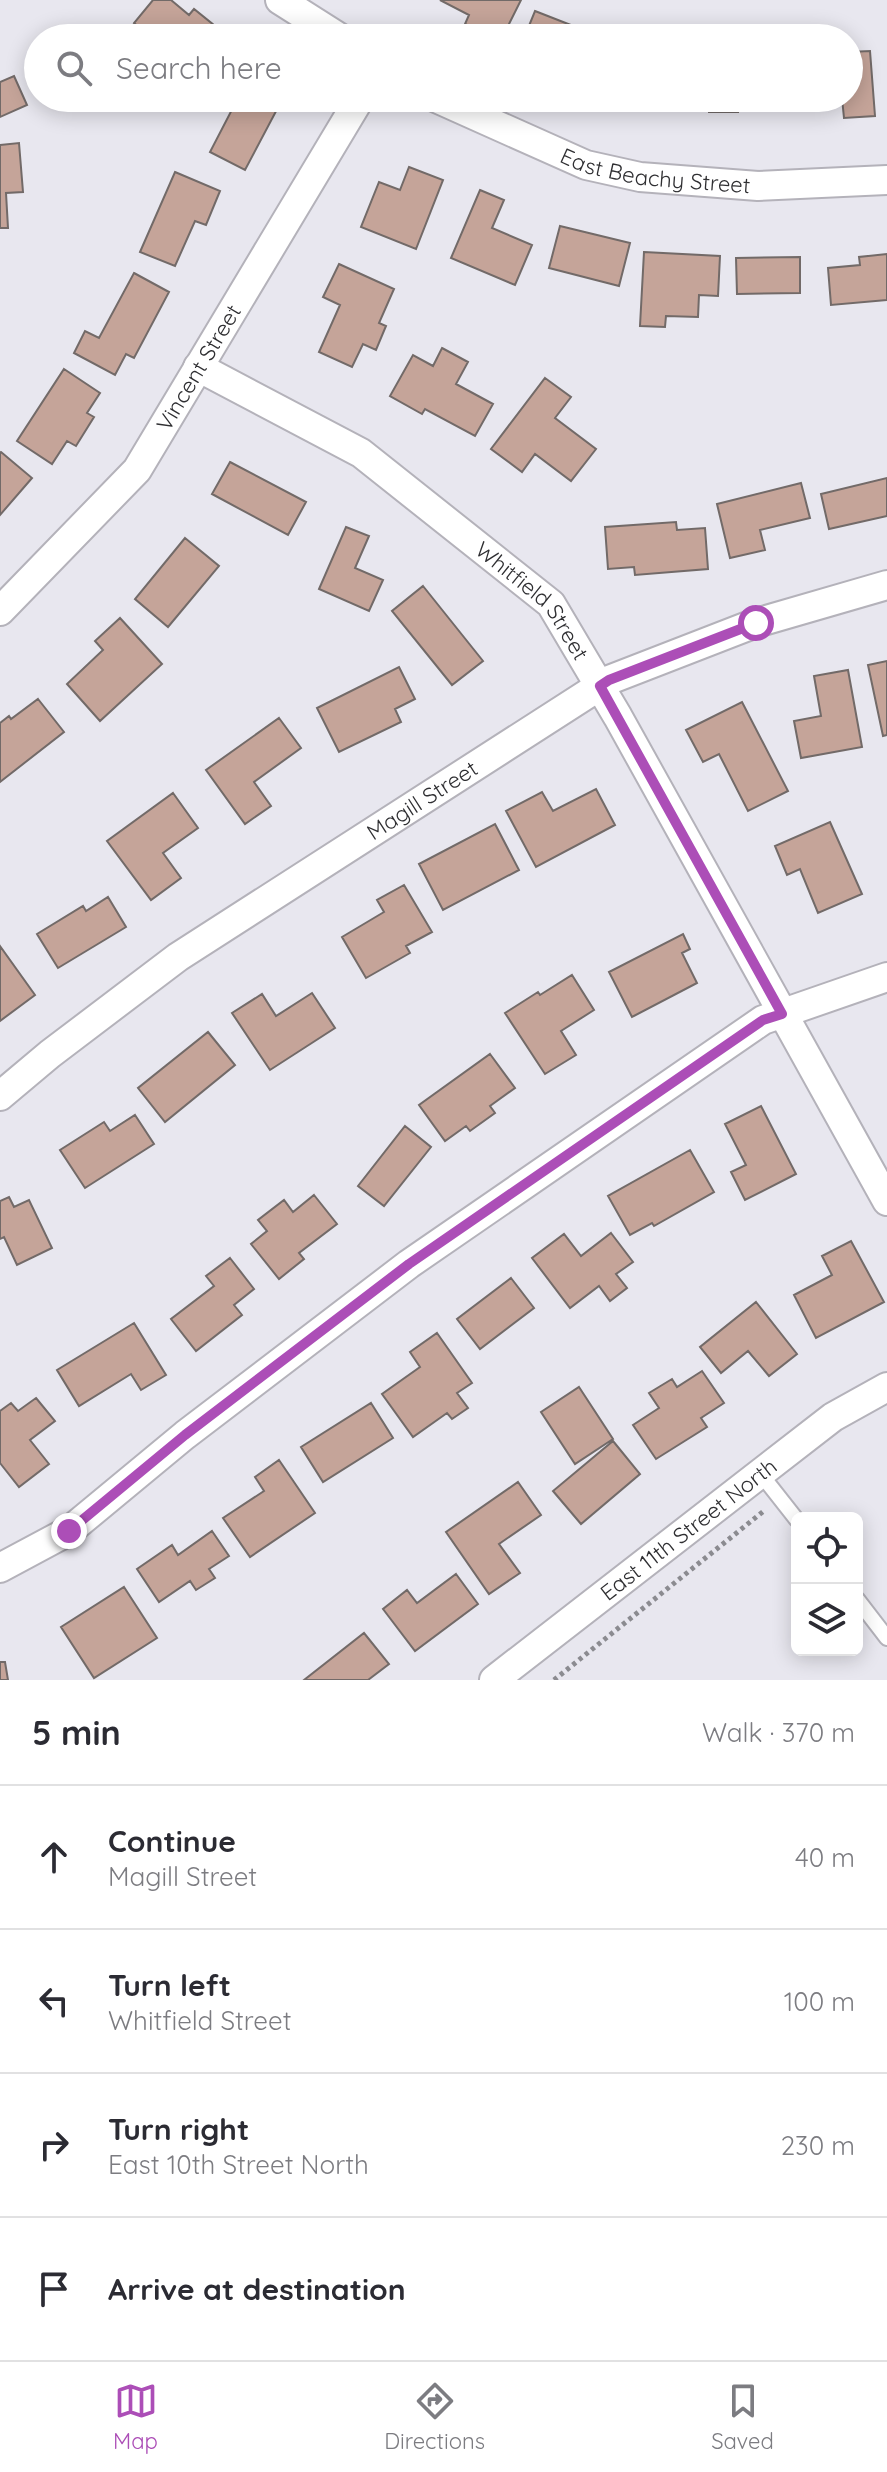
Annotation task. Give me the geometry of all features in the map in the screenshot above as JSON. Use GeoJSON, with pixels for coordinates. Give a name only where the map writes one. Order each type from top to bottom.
{"type":"FeatureCollection","features":[{"type":"Feature","properties":{"kind":"street"},"geometry":{"type":"LineString","coordinates":[[280,0],[318,24]]}},
{"type":"Feature","properties":{"kind":"street","name":"Vincent Street"},"geometry":{"type":"LineString","coordinates":[[0,611],[137,470],[352,112]]}},
{"type":"Feature","properties":{"kind":"street","name":"East Beachy Street"},"geometry":{"type":"LineString","coordinates":[[467,112],[586,165],[640,177],[758,186],[887,180]]}},
{"type":"Feature","properties":{"kind":"street","name":"Whitfield Street"},"geometry":{"type":"LineString","coordinates":[[198,367],[361,453],[551,604],[600,686],[887,1201]]}},
{"type":"Feature","properties":{"kind":"street","name":"Magill Street"},"geometry":{"type":"LineString","coordinates":[[0,1096],[178,957],[609,680],[756,623],[887,585]]}},
{"type":"Feature","properties":{"kind":"street"},"geometry":{"type":"LineString","coordinates":[[0,1568],[69,1531],[185,1435],[409,1264],[763,1020],[887,977]]}},
{"type":"Feature","properties":{"kind":"street","name":"East 11th Street North"},"geometry":{"type":"LineString","coordinates":[[494,1680],[833,1417],[887,1387]]}},
{"type":"Feature","properties":{"kind":"lane"},"geometry":{"type":"LineString","coordinates":[[760,1473],[791,1513]]}},
{"type":"Feature","properties":{"kind":"lane"},"geometry":{"type":"LineString","coordinates":[[863,1607],[887,1638]]}},
{"type":"Feature","properties":{"kind":"path"},"geometry":{"type":"LineString","coordinates":[[554,1680],[780,1499]]}},
{"type":"Feature","properties":{"kind":"building"},"geometry":{"type":"Polygon","coordinates":[[[153,0],[171,0],[189,15],[194,9],[213,24],[135,24],[153,0]]]}},
{"type":"Feature","properties":{"kind":"building"},"geometry":{"type":"Polygon","coordinates":[[[440,0],[521,0],[509,24],[465,24],[469,15],[440,0]]]}},
{"type":"Feature","properties":{"kind":"building"},"geometry":{"type":"Polygon","coordinates":[[[535,11],[568,24],[530,24],[535,11]]]}},
{"type":"Feature","properties":{"kind":"building"},"geometry":{"type":"Polygon","coordinates":[[[863,51],[870,51],[875,116],[844,118],[843,112],[863,112],[863,51]]]}},
{"type":"Feature","properties":{"kind":"building"},"geometry":{"type":"Polygon","coordinates":[[[14,76],[24,98],[24,106],[0,117],[0,82],[14,76]]]}},
{"type":"Feature","properties":{"kind":"building"},"geometry":{"type":"Polygon","coordinates":[[[231,112],[276,112],[245,170],[210,152],[231,112]]]}},
{"type":"Feature","properties":{"kind":"building"},"geometry":{"type":"Polygon","coordinates":[[[19,143],[23,192],[6,193],[8,228],[0,228],[0,145],[19,143]]]}},
{"type":"Feature","properties":{"kind":"building"},"geometry":{"type":"Polygon","coordinates":[[[409,167],[443,180],[416,249],[361,227],[379,182],[400,190],[409,167]]]}},
{"type":"Feature","properties":{"kind":"building"},"geometry":{"type":"Polygon","coordinates":[[[175,172],[220,191],[206,225],[195,221],[175,266],[140,252],[175,172]]]}},
{"type":"Feature","properties":{"kind":"building"},"geometry":{"type":"Polygon","coordinates":[[[480,190],[504,200],[492,228],[532,245],[515,285],[451,258],[480,190]]]}},
{"type":"Feature","properties":{"kind":"building"},"geometry":{"type":"Polygon","coordinates":[[[560,226],[630,243],[619,286],[549,268],[560,226]]]}},
{"type":"Feature","properties":{"kind":"building"},"geometry":{"type":"Polygon","coordinates":[[[644,252],[720,256],[718,296],[699,295],[698,317],[666,316],[665,327],[640,326],[644,252]]]}},
{"type":"Feature","properties":{"kind":"building"},"geometry":{"type":"Polygon","coordinates":[[[887,254],[887,300],[831,305],[828,268],[860,265],[859,257],[887,254]]]}},
{"type":"Feature","properties":{"kind":"building"},"geometry":{"type":"Polygon","coordinates":[[[800,257],[800,293],[737,294],[736,258],[800,257]]]}},
{"type":"Feature","properties":{"kind":"building"},"geometry":{"type":"Polygon","coordinates":[[[339,264],[394,289],[379,323],[386,326],[376,350],[363,344],[352,367],[319,352],[340,305],[323,297],[339,264]]]}},
{"type":"Feature","properties":{"kind":"building"},"geometry":{"type":"Polygon","coordinates":[[[134,273],[169,292],[134,358],[126,354],[115,375],[74,353],[85,331],[99,338],[134,273]]]}},
{"type":"Feature","properties":{"kind":"building"},"geometry":{"type":"Polygon","coordinates":[[[442,348],[468,362],[456,384],[493,404],[475,436],[425,409],[422,414],[390,396],[413,355],[433,366],[442,348]]]}},
{"type":"Feature","properties":{"kind":"building"},"geometry":{"type":"Polygon","coordinates":[[[64,369],[100,393],[87,413],[94,417],[76,446],[67,441],[52,464],[17,441],[64,369]]]}},
{"type":"Feature","properties":{"kind":"building"},"geometry":{"type":"Polygon","coordinates":[[[545,378],[571,397],[555,418],[596,449],[571,481],[535,454],[522,472],[491,449],[545,378]]]}},
{"type":"Feature","properties":{"kind":"building"},"geometry":{"type":"Polygon","coordinates":[[[0,453],[32,478],[0,515],[0,453]]]}},
{"type":"Feature","properties":{"kind":"building"},"geometry":{"type":"Polygon","coordinates":[[[230,462],[306,502],[288,535],[212,494],[230,462]]]}},
{"type":"Feature","properties":{"kind":"building"},"geometry":{"type":"Polygon","coordinates":[[[887,478],[887,516],[829,529],[821,494],[887,478]]]}},
{"type":"Feature","properties":{"kind":"building"},"geometry":{"type":"Polygon","coordinates":[[[801,483],[810,518],[760,530],[765,550],[730,558],[717,504],[801,483]]]}},
{"type":"Feature","properties":{"kind":"building"},"geometry":{"type":"Polygon","coordinates":[[[676,522],[677,530],[705,528],[708,569],[635,575],[634,567],[608,569],[605,527],[676,522]]]}},
{"type":"Feature","properties":{"kind":"building"},"geometry":{"type":"Polygon","coordinates":[[[346,527],[369,536],[355,568],[383,580],[369,611],[319,589],[346,527]]]}},
{"type":"Feature","properties":{"kind":"building"},"geometry":{"type":"Polygon","coordinates":[[[185,538],[219,566],[168,627],[135,599],[185,538]]]}},
{"type":"Feature","properties":{"kind":"building"},"geometry":{"type":"Polygon","coordinates":[[[423,586],[483,661],[452,685],[392,611],[423,586]]]}},
{"type":"Feature","properties":{"kind":"building"},"geometry":{"type":"Polygon","coordinates":[[[120,618],[162,664],[100,721],[67,684],[103,650],[95,641],[120,618]]]}},
{"type":"Feature","properties":{"kind":"building"},"geometry":{"type":"Polygon","coordinates":[[[887,661],[887,735],[883,736],[868,665],[887,661]]]}},
{"type":"Feature","properties":{"kind":"building"},"geometry":{"type":"Polygon","coordinates":[[[399,667],[415,699],[395,709],[401,722],[339,752],[317,708],[399,667]]]}},
{"type":"Feature","properties":{"kind":"building"},"geometry":{"type":"Polygon","coordinates":[[[848,670],[862,747],[801,758],[794,721],[821,716],[814,676],[848,670]]]}},
{"type":"Feature","properties":{"kind":"building"},"geometry":{"type":"Polygon","coordinates":[[[38,699],[64,732],[0,782],[0,723],[9,716],[11,719],[38,699]]]}},
{"type":"Feature","properties":{"kind":"building"},"geometry":{"type":"Polygon","coordinates":[[[742,702],[788,791],[748,811],[719,754],[703,762],[686,730],[742,702]]]}},
{"type":"Feature","properties":{"kind":"building"},"geometry":{"type":"Polygon","coordinates":[[[279,718],[301,748],[254,782],[271,806],[245,824],[206,770],[279,718]]]}},
{"type":"Feature","properties":{"kind":"building"},"geometry":{"type":"Polygon","coordinates":[[[596,789],[615,825],[536,867],[506,811],[542,792],[553,811],[596,789]]]}},
{"type":"Feature","properties":{"kind":"building"},"geometry":{"type":"Polygon","coordinates":[[[173,793],[198,828],[163,853],[181,878],[151,900],[107,841],[173,793]]]}},
{"type":"Feature","properties":{"kind":"building"},"geometry":{"type":"Polygon","coordinates":[[[830,822],[862,894],[818,913],[800,869],[787,875],[775,846],[830,822]]]}},
{"type":"Feature","properties":{"kind":"building"},"geometry":{"type":"Polygon","coordinates":[[[495,824],[519,870],[443,910],[419,864],[495,824]]]}},
{"type":"Feature","properties":{"kind":"building"},"geometry":{"type":"Polygon","coordinates":[[[404,885],[432,932],[406,946],[410,953],[366,978],[342,937],[384,912],[377,900],[404,885]]]}},
{"type":"Feature","properties":{"kind":"building"},"geometry":{"type":"Polygon","coordinates":[[[108,897],[126,927],[58,968],[37,934],[83,906],[86,911],[108,897]]]}},
{"type":"Feature","properties":{"kind":"building"},"geometry":{"type":"Polygon","coordinates":[[[683,934],[690,949],[682,953],[697,983],[632,1017],[609,972],[683,934]]]}},
{"type":"Feature","properties":{"kind":"building"},"geometry":{"type":"Polygon","coordinates":[[[0,946],[35,995],[0,1021],[0,946]]]}},
{"type":"Feature","properties":{"kind":"building"},"geometry":{"type":"Polygon","coordinates":[[[572,975],[594,1010],[561,1031],[576,1055],[545,1074],[505,1013],[572,975]]]}},
{"type":"Feature","properties":{"kind":"building"},"geometry":{"type":"Polygon","coordinates":[[[312,993],[335,1028],[270,1070],[232,1013],[262,994],[276,1016],[312,993]]]}},
{"type":"Feature","properties":{"kind":"building"},"geometry":{"type":"Polygon","coordinates":[[[208,1032],[235,1065],[165,1122],[138,1088],[208,1032]]]}},
{"type":"Feature","properties":{"kind":"building"},"geometry":{"type":"Polygon","coordinates":[[[490,1054],[515,1088],[490,1106],[495,1113],[470,1131],[466,1126],[445,1141],[419,1105],[490,1054]]]}},
{"type":"Feature","properties":{"kind":"building"},"geometry":{"type":"Polygon","coordinates":[[[761,1106],[796,1174],[745,1200],[731,1172],[746,1165],[725,1124],[761,1106]]]}},
{"type":"Feature","properties":{"kind":"building"},"geometry":{"type":"Polygon","coordinates":[[[135,1115],[154,1144],[85,1188],[60,1150],[104,1122],[110,1131],[135,1115]]]}},
{"type":"Feature","properties":{"kind":"building"},"geometry":{"type":"Polygon","coordinates":[[[405,1126],[431,1147],[384,1206],[358,1186],[405,1126]]]}},
{"type":"Feature","properties":{"kind":"building"},"geometry":{"type":"Polygon","coordinates":[[[690,1150],[714,1192],[654,1226],[652,1223],[630,1235],[608,1196],[690,1150]]]}},
{"type":"Feature","properties":{"kind":"building"},"geometry":{"type":"Polygon","coordinates":[[[314,1195],[337,1224],[299,1253],[304,1259],[279,1279],[251,1244],[267,1231],[258,1220],[284,1200],[293,1212],[314,1195]]]}},
{"type":"Feature","properties":{"kind":"building"},"geometry":{"type":"Polygon","coordinates":[[[9,1197],[14,1207],[29,1200],[52,1248],[17,1265],[4,1237],[0,1239],[0,1201],[9,1197]]]}},
{"type":"Feature","properties":{"kind":"building"},"geometry":{"type":"Polygon","coordinates":[[[611,1233],[633,1262],[616,1274],[627,1288],[610,1301],[599,1286],[570,1308],[532,1258],[564,1234],[581,1256],[611,1233]]]}},
{"type":"Feature","properties":{"kind":"building"},"geometry":{"type":"Polygon","coordinates":[[[851,1241],[884,1302],[816,1338],[794,1295],[832,1275],[822,1256],[851,1241]]]}},
{"type":"Feature","properties":{"kind":"building"},"geometry":{"type":"Polygon","coordinates":[[[230,1258],[254,1289],[234,1305],[242,1315],[196,1351],[171,1319],[214,1286],[206,1276],[230,1258]]]}},
{"type":"Feature","properties":{"kind":"building"},"geometry":{"type":"Polygon","coordinates":[[[511,1278],[534,1308],[480,1349],[457,1319],[511,1278]]]}},
{"type":"Feature","properties":{"kind":"building"},"geometry":{"type":"Polygon","coordinates":[[[756,1302],[797,1354],[769,1376],[748,1351],[721,1373],[700,1347],[756,1302]]]}},
{"type":"Feature","properties":{"kind":"building"},"geometry":{"type":"Polygon","coordinates":[[[134,1323],[166,1375],[141,1390],[131,1374],[79,1406],[57,1370],[134,1323]]]}},
{"type":"Feature","properties":{"kind":"building"},"geometry":{"type":"Polygon","coordinates":[[[437,1333],[472,1383],[457,1393],[468,1408],[452,1419],[447,1413],[413,1437],[382,1394],[420,1367],[410,1352],[437,1333]]]}},
{"type":"Feature","properties":{"kind":"building"},"geometry":{"type":"Polygon","coordinates":[[[702,1371],[724,1403],[701,1418],[707,1427],[656,1459],[633,1425],[659,1408],[649,1393],[672,1379],[677,1387],[702,1371]]]}},
{"type":"Feature","properties":{"kind":"building"},"geometry":{"type":"Polygon","coordinates":[[[579,1387],[613,1439],[575,1464],[541,1412],[579,1387]]]}},
{"type":"Feature","properties":{"kind":"building"},"geometry":{"type":"Polygon","coordinates":[[[36,1398],[55,1421],[30,1440],[49,1464],[19,1487],[0,1463],[0,1411],[11,1403],[18,1411],[36,1398]]]}},
{"type":"Feature","properties":{"kind":"building"},"geometry":{"type":"Polygon","coordinates":[[[371,1403],[393,1438],[323,1482],[301,1447],[371,1403]]]}},
{"type":"Feature","properties":{"kind":"building"},"geometry":{"type":"Polygon","coordinates":[[[613,1441],[640,1474],[581,1524],[553,1491],[613,1441]]]}},
{"type":"Feature","properties":{"kind":"building"},"geometry":{"type":"Polygon","coordinates":[[[279,1460],[315,1513],[250,1557],[223,1518],[264,1491],[255,1477],[279,1460]]]}},
{"type":"Feature","properties":{"kind":"building"},"geometry":{"type":"Polygon","coordinates":[[[518,1482],[541,1515],[499,1544],[520,1573],[489,1594],[446,1532],[518,1482]]]}},
{"type":"Feature","properties":{"kind":"building"},"geometry":{"type":"Polygon","coordinates":[[[212,1531],[229,1556],[209,1569],[215,1578],[196,1590],[190,1581],[159,1602],[137,1569],[172,1545],[178,1555],[212,1531]]]}},
{"type":"Feature","properties":{"kind":"building"},"geometry":{"type":"Polygon","coordinates":[[[456,1574],[478,1604],[415,1651],[383,1609],[407,1590],[417,1603],[456,1574]]]}},
{"type":"Feature","properties":{"kind":"building"},"geometry":{"type":"Polygon","coordinates":[[[124,1587],[157,1638],[94,1678],[61,1627],[124,1587]]]}},
{"type":"Feature","properties":{"kind":"building"},"geometry":{"type":"Polygon","coordinates":[[[364,1633],[389,1664],[368,1680],[304,1680],[364,1633]]]}},
{"type":"Feature","properties":{"kind":"building"},"geometry":{"type":"Polygon","coordinates":[[[0,1662],[5,1662],[8,1680],[0,1680],[0,1662]]]}},
{"type":"Feature","properties":{"kind":"route"},"geometry":{"type":"LineString","coordinates":[[69,1531],[185,1435],[409,1264],[763,1020],[782,1014],[600,686],[756,623]]}}]}
